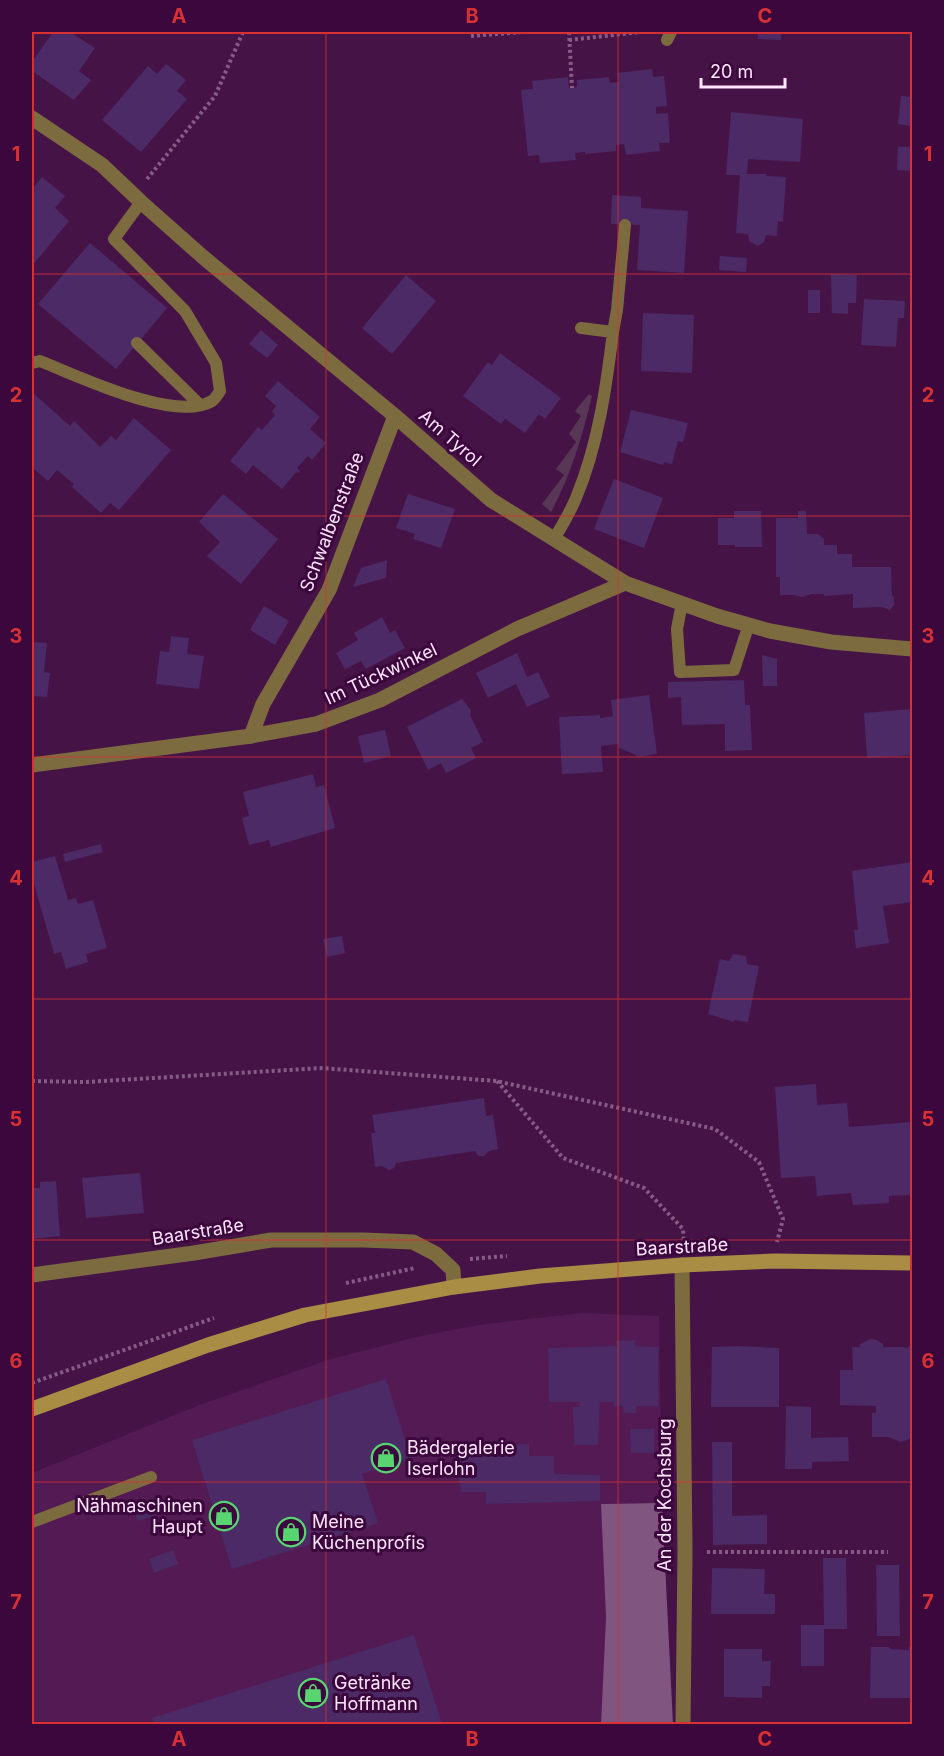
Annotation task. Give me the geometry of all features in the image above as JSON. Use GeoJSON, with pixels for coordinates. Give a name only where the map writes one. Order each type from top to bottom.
{"type":"FeatureCollection","features":[{"type":"Feature","properties":{"kind":"main road","name":"Baarstraße"},"geometry":{"type":"LineString","coordinates":[[32,1409],[208,1345],[305,1315],[454,1287],[540,1276],[682,1265],[776,1261],[912,1263]]}},
{"type":"Feature","properties":{"kind":"street","name":"Am Tyrol"},"geometry":{"type":"LineString","coordinates":[[32,118],[102,165],[203,257],[395,416],[491,500],[625,583],[749,624],[831,642],[912,649]]}},
{"type":"Feature","properties":{"kind":"street","name":"Schwalbenstraße"},"geometry":{"type":"LineString","coordinates":[[251,736],[263,704],[329,590],[395,416]]}},
{"type":"Feature","properties":{"kind":"street","name":"Im Tückwinkel"},"geometry":{"type":"LineString","coordinates":[[32,765],[251,736],[316,724],[380,700],[517,629],[625,583]]}},
{"type":"Feature","properties":{"kind":"street","name":"Baarstraße"},"geometry":{"type":"LineString","coordinates":[[32,1275],[272,1240],[364,1240],[413,1242],[436,1254],[453,1270],[454,1287]]}},
{"type":"Feature","properties":{"kind":"street","name":"An der Kochsburg"},"geometry":{"type":"LineString","coordinates":[[682,1265],[685,1540],[683,1725]]}},
{"type":"Feature","properties":{"kind":"lane"},"geometry":{"type":"LineString","coordinates":[[32,363],[40,361],[147,402],[191,407],[213,401],[220,391],[216,363],[185,311],[114,239],[137,199]]}},
{"type":"Feature","properties":{"kind":"lane"},"geometry":{"type":"LineString","coordinates":[[554,539],[576,499],[592,454],[605,398],[618,310],[625,225]]}},
{"type":"Feature","properties":{"kind":"lane"},"geometry":{"type":"LineString","coordinates":[[581,328],[613,332]]}},
{"type":"Feature","properties":{"kind":"lane"},"geometry":{"type":"LineString","coordinates":[[137,343],[200,405]]}},
{"type":"Feature","properties":{"kind":"lane"},"geometry":{"type":"LineString","coordinates":[[682,603],[677,629],[680,672],[734,670],[749,624]]}},
{"type":"Feature","properties":{"kind":"lane"},"geometry":{"type":"LineString","coordinates":[[32,1522],[151,1477]]}},
{"type":"Feature","properties":{"kind":"path"},"geometry":{"type":"LineString","coordinates":[[137,199],[215,96],[243,32]]}},
{"type":"Feature","properties":{"kind":"path"},"geometry":{"type":"LineString","coordinates":[[471,36],[523,32]]}},
{"type":"Feature","properties":{"kind":"path"},"geometry":{"type":"LineString","coordinates":[[569,32],[572,88]]}},
{"type":"Feature","properties":{"kind":"path"},"geometry":{"type":"LineString","coordinates":[[569,40],[641,32]]}},
{"type":"Feature","properties":{"kind":"path"},"geometry":{"type":"LineString","coordinates":[[32,1081],[86,1082],[322,1068],[496,1081],[715,1129],[759,1162],[783,1219],[777,1241]]}},
{"type":"Feature","properties":{"kind":"path"},"geometry":{"type":"LineString","coordinates":[[496,1081],[563,1158],[644,1188],[683,1229],[685,1236]]}},
{"type":"Feature","properties":{"kind":"path"},"geometry":{"type":"LineString","coordinates":[[712,1552],[888,1552]]}},
{"type":"Feature","properties":{"kind":"shaded area"},"geometry":{"type":"Polygon","coordinates":[[[589,394],[592,396],[575,456],[551,512],[542,504],[564,475],[556,469],[576,442],[569,434],[581,416],[575,411],[589,394]]]}},
{"type":"Feature","properties":{"kind":"shaded area"},"geometry":{"type":"Polygon","coordinates":[[[581,1313],[659,1316],[662,1503],[601,1504],[606,1618],[601,1724],[32,1724],[32,1473],[202,1404],[331,1359],[420,1336],[479,1325],[581,1313]]]}},
{"type":"Feature","properties":{"kind":"shaded area"},"geometry":{"type":"Polygon","coordinates":[[[662,1503],[673,1724],[601,1724],[606,1618],[601,1504],[662,1503]]]}},
{"type":"Feature","properties":{"kind":"building"},"geometry":{"type":"Polygon","coordinates":[[[53,32],[70,32],[95,48],[79,71],[91,80],[74,100],[32,71],[32,62],[53,32]]]}},
{"type":"Feature","properties":{"kind":"building"},"geometry":{"type":"Polygon","coordinates":[[[758,32],[781,32],[781,40],[758,39],[758,32]]]}},
{"type":"Feature","properties":{"kind":"building"},"geometry":{"type":"Polygon","coordinates":[[[166,64],[186,80],[177,91],[187,99],[141,152],[102,120],[148,66],[157,74],[166,64]]]}},
{"type":"Feature","properties":{"kind":"building"},"geometry":{"type":"Polygon","coordinates":[[[652,69],[653,77],[664,76],[667,106],[656,107],[656,114],[668,113],[670,143],[659,143],[660,151],[626,155],[624,144],[616,145],[616,151],[575,153],[576,160],[540,163],[539,155],[528,156],[521,90],[533,89],[532,81],[568,77],[569,88],[572,88],[577,87],[577,80],[609,77],[610,83],[619,82],[617,73],[652,69]]]}},
{"type":"Feature","properties":{"kind":"building"},"geometry":{"type":"Polygon","coordinates":[[[901,96],[912,97],[911,126],[898,124],[901,96]]]}},
{"type":"Feature","properties":{"kind":"building"},"geometry":{"type":"Polygon","coordinates":[[[731,112],[803,119],[800,162],[748,159],[747,174],[786,177],[783,222],[778,221],[777,236],[766,235],[764,242],[758,246],[749,241],[748,234],[736,233],[740,175],[726,175],[731,112]]]}},
{"type":"Feature","properties":{"kind":"building"},"geometry":{"type":"Polygon","coordinates":[[[898,147],[912,147],[912,171],[897,170],[898,147]]]}},
{"type":"Feature","properties":{"kind":"building"},"geometry":{"type":"Polygon","coordinates":[[[42,177],[65,196],[55,208],[69,221],[32,266],[32,190],[42,177]]]}},
{"type":"Feature","properties":{"kind":"building"},"geometry":{"type":"Polygon","coordinates":[[[612,195],[641,197],[641,208],[688,211],[684,273],[637,270],[640,225],[611,224],[612,195]]]}},
{"type":"Feature","properties":{"kind":"building"},"geometry":{"type":"Polygon","coordinates":[[[90,243],[167,308],[116,369],[38,304],[90,243]]]}},
{"type":"Feature","properties":{"kind":"building"},"geometry":{"type":"Polygon","coordinates":[[[720,256],[747,258],[746,272],[719,270],[720,256]]]}},
{"type":"Feature","properties":{"kind":"building"},"geometry":{"type":"Polygon","coordinates":[[[831,274],[857,275],[856,303],[848,303],[848,314],[832,313],[831,274]]]}},
{"type":"Feature","properties":{"kind":"building"},"geometry":{"type":"Polygon","coordinates":[[[406,275],[436,301],[392,354],[362,328],[406,275]]]}},
{"type":"Feature","properties":{"kind":"building"},"geometry":{"type":"Polygon","coordinates":[[[808,290],[820,290],[820,313],[808,313],[808,290]]]}},
{"type":"Feature","properties":{"kind":"building"},"geometry":{"type":"Polygon","coordinates":[[[864,299],[905,301],[904,318],[898,318],[896,347],[861,345],[864,299]]]}},
{"type":"Feature","properties":{"kind":"building"},"geometry":{"type":"Polygon","coordinates":[[[643,313],[694,315],[692,373],[641,371],[643,313]]]}},
{"type":"Feature","properties":{"kind":"building"},"geometry":{"type":"Polygon","coordinates":[[[261,330],[278,345],[267,358],[249,344],[261,330]]]}},
{"type":"Feature","properties":{"kind":"building"},"geometry":{"type":"Polygon","coordinates":[[[500,353],[561,398],[545,419],[539,414],[525,433],[505,419],[501,424],[463,396],[488,362],[492,365],[500,353]]]}},
{"type":"Feature","properties":{"kind":"building"},"geometry":{"type":"Polygon","coordinates":[[[278,381],[320,417],[310,429],[326,443],[312,460],[308,456],[297,468],[300,471],[296,472],[282,489],[253,465],[246,474],[230,461],[258,427],[262,430],[275,415],[272,411],[276,406],[265,396],[278,381]]]}},
{"type":"Feature","properties":{"kind":"building"},"geometry":{"type":"Polygon","coordinates":[[[32,392],[70,426],[74,421],[100,447],[111,436],[116,440],[134,418],[171,450],[119,510],[110,503],[101,513],[72,487],[74,484],[57,470],[48,481],[33,468],[32,470],[32,392]]]}},
{"type":"Feature","properties":{"kind":"building"},"geometry":{"type":"Polygon","coordinates":[[[631,410],[688,423],[683,442],[678,441],[672,464],[664,462],[663,465],[620,452],[631,410]]]}},
{"type":"Feature","properties":{"kind":"building"},"geometry":{"type":"Polygon","coordinates":[[[614,479],[663,498],[644,548],[594,529],[614,479]]]}},
{"type":"Feature","properties":{"kind":"building"},"geometry":{"type":"Polygon","coordinates":[[[223,494],[278,539],[241,584],[207,556],[220,542],[199,522],[223,494]]]}},
{"type":"Feature","properties":{"kind":"building"},"geometry":{"type":"Polygon","coordinates":[[[408,494],[455,509],[441,548],[413,539],[415,534],[396,528],[408,494]]]}},
{"type":"Feature","properties":{"kind":"building"},"geometry":{"type":"Polygon","coordinates":[[[734,511],[761,511],[762,547],[718,545],[718,518],[734,518],[734,511]]]}},
{"type":"Feature","properties":{"kind":"building"},"geometry":{"type":"Polygon","coordinates":[[[798,511],[806,511],[807,534],[818,534],[824,539],[824,545],[837,545],[837,554],[852,554],[852,567],[891,567],[894,605],[890,610],[882,607],[853,608],[853,594],[824,596],[824,594],[811,594],[803,597],[780,595],[780,577],[776,577],[776,518],[798,518],[798,511]]]}},
{"type":"Feature","properties":{"kind":"building"},"geometry":{"type":"Polygon","coordinates":[[[387,560],[386,578],[353,587],[361,568],[387,560]]]}},
{"type":"Feature","properties":{"kind":"building"},"geometry":{"type":"Polygon","coordinates":[[[264,606],[289,621],[275,645],[250,630],[264,606]]]}},
{"type":"Feature","properties":{"kind":"building"},"geometry":{"type":"Polygon","coordinates":[[[382,617],[390,633],[395,630],[405,648],[366,669],[361,661],[345,669],[336,653],[358,640],[354,633],[382,617]]]}},
{"type":"Feature","properties":{"kind":"building"},"geometry":{"type":"Polygon","coordinates":[[[171,636],[189,638],[187,654],[204,656],[199,689],[156,684],[160,651],[169,652],[171,636]]]}},
{"type":"Feature","properties":{"kind":"building"},"geometry":{"type":"Polygon","coordinates":[[[32,642],[47,643],[44,672],[50,673],[47,697],[32,696],[32,642]]]}},
{"type":"Feature","properties":{"kind":"building"},"geometry":{"type":"Polygon","coordinates":[[[517,653],[527,677],[538,672],[550,697],[527,707],[516,684],[488,698],[476,673],[517,653]]]}},
{"type":"Feature","properties":{"kind":"building"},"geometry":{"type":"Polygon","coordinates":[[[762,655],[777,659],[777,686],[763,686],[762,655]]]}},
{"type":"Feature","properties":{"kind":"building"},"geometry":{"type":"Polygon","coordinates":[[[744,680],[745,705],[750,705],[752,750],[725,751],[725,724],[682,725],[681,697],[668,698],[668,682],[744,680]]]}},
{"type":"Feature","properties":{"kind":"building"},"geometry":{"type":"Polygon","coordinates":[[[649,695],[657,754],[637,757],[619,748],[618,744],[601,746],[603,772],[562,774],[559,717],[613,716],[611,700],[649,695]]]}},
{"type":"Feature","properties":{"kind":"building"},"geometry":{"type":"Polygon","coordinates":[[[462,699],[471,710],[470,715],[483,742],[471,748],[476,758],[446,773],[441,763],[428,770],[407,727],[462,699]]]}},
{"type":"Feature","properties":{"kind":"building"},"geometry":{"type":"Polygon","coordinates":[[[912,709],[912,755],[867,758],[864,713],[912,709]]]}},
{"type":"Feature","properties":{"kind":"building"},"geometry":{"type":"Polygon","coordinates":[[[385,730],[391,756],[364,763],[358,736],[385,730]]]}},
{"type":"Feature","properties":{"kind":"building"},"geometry":{"type":"Polygon","coordinates":[[[313,774],[316,787],[324,785],[335,828],[271,847],[269,840],[249,845],[242,818],[249,816],[243,792],[313,774]]]}},
{"type":"Feature","properties":{"kind":"building"},"geometry":{"type":"Polygon","coordinates":[[[101,844],[103,852],[65,862],[63,854],[101,844]]]}},
{"type":"Feature","properties":{"kind":"building"},"geometry":{"type":"Polygon","coordinates":[[[55,856],[68,900],[76,898],[78,904],[93,900],[107,948],[86,954],[88,962],[66,969],[61,952],[54,954],[32,881],[32,862],[55,856]]]}},
{"type":"Feature","properties":{"kind":"building"},"geometry":{"type":"Polygon","coordinates":[[[912,862],[912,902],[883,906],[889,943],[856,948],[854,930],[858,930],[852,871],[912,862]]]}},
{"type":"Feature","properties":{"kind":"building"},"geometry":{"type":"Polygon","coordinates":[[[342,936],[345,953],[327,957],[323,939],[342,936]]]}},
{"type":"Feature","properties":{"kind":"building"},"geometry":{"type":"Polygon","coordinates":[[[733,954],[746,956],[747,964],[759,966],[748,1022],[734,1020],[734,1022],[708,1014],[720,959],[729,961],[733,954]]]}},
{"type":"Feature","properties":{"kind":"building"},"geometry":{"type":"Polygon","coordinates":[[[816,1084],[817,1105],[847,1103],[849,1127],[912,1122],[912,1195],[889,1196],[889,1203],[853,1205],[851,1193],[817,1196],[815,1176],[781,1178],[775,1087],[816,1084]]]}},
{"type":"Feature","properties":{"kind":"building"},"geometry":{"type":"Polygon","coordinates":[[[484,1098],[486,1116],[493,1115],[498,1149],[489,1151],[484,1156],[478,1156],[475,1151],[396,1163],[394,1168],[389,1170],[382,1166],[375,1167],[371,1133],[375,1133],[372,1115],[484,1098]]]}},
{"type":"Feature","properties":{"kind":"building"},"geometry":{"type":"Polygon","coordinates":[[[140,1173],[144,1213],[86,1218],[82,1178],[140,1173]]]}},
{"type":"Feature","properties":{"kind":"building"},"geometry":{"type":"Polygon","coordinates":[[[56,1181],[60,1236],[32,1239],[32,1188],[40,1188],[40,1182],[56,1181]]]}},
{"type":"Feature","properties":{"kind":"building"},"geometry":{"type":"Polygon","coordinates":[[[870,1339],[877,1340],[883,1344],[883,1347],[906,1348],[912,1345],[912,1438],[901,1442],[888,1437],[872,1437],[872,1413],[876,1413],[876,1406],[840,1405],[840,1370],[853,1370],[852,1347],[860,1347],[860,1344],[870,1339]]]}},
{"type":"Feature","properties":{"kind":"building"},"geometry":{"type":"Polygon","coordinates":[[[635,1340],[635,1346],[658,1347],[658,1406],[636,1406],[636,1413],[624,1413],[623,1406],[614,1407],[614,1402],[600,1402],[598,1445],[574,1445],[573,1407],[580,1407],[579,1402],[549,1402],[548,1348],[617,1346],[616,1341],[635,1340]]]}},
{"type":"Feature","properties":{"kind":"building"},"geometry":{"type":"Polygon","coordinates":[[[712,1347],[779,1348],[779,1407],[711,1407],[712,1347]]]}},
{"type":"Feature","properties":{"kind":"building"},"geometry":{"type":"Polygon","coordinates":[[[386,1379],[411,1459],[362,1474],[378,1523],[232,1569],[192,1440],[386,1379]]]}},
{"type":"Feature","properties":{"kind":"building"},"geometry":{"type":"Polygon","coordinates":[[[786,1406],[811,1407],[811,1438],[848,1437],[849,1461],[812,1462],[812,1469],[785,1469],[786,1406]]]}},
{"type":"Feature","properties":{"kind":"building"},"geometry":{"type":"Polygon","coordinates":[[[630,1429],[654,1429],[654,1453],[631,1453],[630,1429]]]}},
{"type":"Feature","properties":{"kind":"building"},"geometry":{"type":"Polygon","coordinates":[[[712,1442],[732,1442],[732,1516],[767,1515],[767,1544],[713,1545],[712,1442]]]}},
{"type":"Feature","properties":{"kind":"building"},"geometry":{"type":"Polygon","coordinates":[[[529,1444],[529,1456],[554,1456],[554,1474],[600,1475],[600,1501],[486,1504],[486,1492],[461,1492],[454,1447],[529,1444]]]}},
{"type":"Feature","properties":{"kind":"building"},"geometry":{"type":"Polygon","coordinates":[[[156,1498],[162,1513],[138,1521],[132,1507],[156,1498]]]}},
{"type":"Feature","properties":{"kind":"building"},"geometry":{"type":"Polygon","coordinates":[[[173,1550],[178,1564],[154,1573],[149,1559],[173,1550]]]}},
{"type":"Feature","properties":{"kind":"building"},"geometry":{"type":"Polygon","coordinates":[[[823,1558],[846,1558],[847,1629],[824,1629],[824,1666],[801,1666],[801,1625],[824,1625],[823,1558]]]}},
{"type":"Feature","properties":{"kind":"building"},"geometry":{"type":"Polygon","coordinates":[[[876,1565],[899,1565],[900,1636],[877,1636],[876,1565]]]}},
{"type":"Feature","properties":{"kind":"building"},"geometry":{"type":"Polygon","coordinates":[[[712,1568],[765,1569],[764,1594],[775,1594],[775,1614],[711,1614],[712,1568]]]}},
{"type":"Feature","properties":{"kind":"building"},"geometry":{"type":"Polygon","coordinates":[[[414,1635],[442,1724],[154,1724],[152,1718],[414,1635]]]}},
{"type":"Feature","properties":{"kind":"building"},"geometry":{"type":"Polygon","coordinates":[[[871,1647],[909,1650],[909,1647],[912,1647],[912,1698],[870,1698],[871,1647]]]}},
{"type":"Feature","properties":{"kind":"building"},"geometry":{"type":"Polygon","coordinates":[[[724,1649],[762,1649],[762,1661],[771,1661],[770,1686],[762,1686],[762,1698],[724,1697],[724,1649]]]}},
{"type":"Feature","properties":{"kind":"place","name":"Bädergalerie Iserlohn"},"geometry":{"type":"Point","coordinates":[386,1458]}},
{"type":"Feature","properties":{"kind":"place","name":"Nähmaschinen Haupt"},"geometry":{"type":"Point","coordinates":[224,1516]}},
{"type":"Feature","properties":{"kind":"place","name":"Meine Küchenprofis"},"geometry":{"type":"Point","coordinates":[291,1532]}},
{"type":"Feature","properties":{"kind":"place","name":"Getränke Hoffmann"},"geometry":{"type":"Point","coordinates":[313,1693]}}]}
